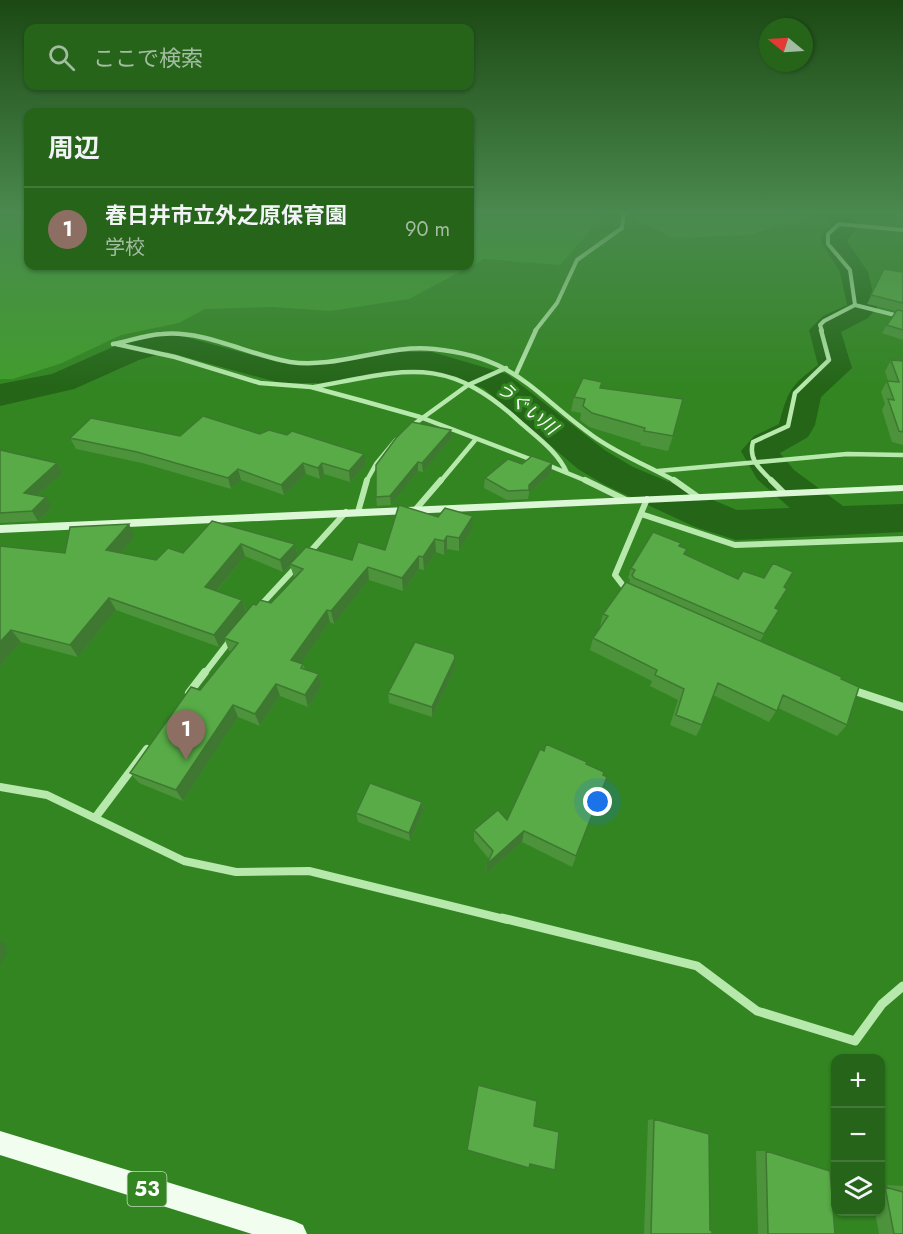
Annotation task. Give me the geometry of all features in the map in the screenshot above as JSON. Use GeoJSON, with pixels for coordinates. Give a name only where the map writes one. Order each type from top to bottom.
{"type":"FeatureCollection","features":[{"type":"Feature","properties":{"kind":"main road","name":"53"},"geometry":{"type":"LineString","coordinates":[[0,1143],[294,1234]]}},
{"type":"Feature","properties":{"kind":"street"},"geometry":{"type":"LineString","coordinates":[[516,374],[535,331],[557,303],[572,271]]}},
{"type":"Feature","properties":{"kind":"street"},"geometry":{"type":"LineString","coordinates":[[850,271],[855,305]]}},
{"type":"Feature","properties":{"kind":"street"},"geometry":{"type":"LineString","coordinates":[[855,305],[903,317]]}},
{"type":"Feature","properties":{"kind":"street"},"geometry":{"type":"LineString","coordinates":[[785,494],[755,464],[750,452],[753,442],[788,426],[790,404],[798,389],[822,371],[829,360],[820,325],[824,320],[844,313],[855,305]]}},
{"type":"Feature","properties":{"kind":"street"},"geometry":{"type":"LineString","coordinates":[[626,500],[610,490],[420,417],[311,387],[260,383],[175,357],[113,344],[162,334],[188,335],[291,362],[320,362],[407,348],[434,349],[478,356],[516,374],[594,437],[687,487],[697,497]]}},
{"type":"Feature","properties":{"kind":"street"},"geometry":{"type":"LineString","coordinates":[[405,431],[420,417],[468,385],[506,368]]}},
{"type":"Feature","properties":{"kind":"street"},"geometry":{"type":"LineString","coordinates":[[311,387],[428,370],[447,375],[490,396],[561,460],[567,473]]}},
{"type":"Feature","properties":{"kind":"street"},"geometry":{"type":"LineString","coordinates":[[358,512],[362,488],[373,466],[398,438]]}},
{"type":"Feature","properties":{"kind":"street"},"geometry":{"type":"LineString","coordinates":[[416,509],[477,439]]}},
{"type":"Feature","properties":{"kind":"street"},"geometry":{"type":"LineString","coordinates":[[657,471],[677,467],[755,464],[840,454],[903,455]]}},
{"type":"Feature","properties":{"kind":"street"},"geometry":{"type":"LineString","coordinates":[[0,529],[903,488]]}},
{"type":"Feature","properties":{"kind":"street"},"geometry":{"type":"LineString","coordinates":[[637,596],[627,592],[615,575],[647,500]]}},
{"type":"Feature","properties":{"kind":"street"},"geometry":{"type":"LineString","coordinates":[[250,616],[346,513]]}},
{"type":"Feature","properties":{"kind":"street"},"geometry":{"type":"LineString","coordinates":[[641,514],[735,545],[903,539]]}},
{"type":"Feature","properties":{"kind":"street"},"geometry":{"type":"LineString","coordinates":[[185,698],[236,633]]}},
{"type":"Feature","properties":{"kind":"street"},"geometry":{"type":"LineString","coordinates":[[841,685],[873,699],[903,707]]}},
{"type":"Feature","properties":{"kind":"street"},"geometry":{"type":"LineString","coordinates":[[95,818],[150,744]]}},
{"type":"Feature","properties":{"kind":"street"},"geometry":{"type":"LineString","coordinates":[[0,787],[46,795],[184,861],[236,872],[309,871],[697,966],[757,1011],[855,1041],[882,1004],[903,986]]}},
{"type":"Feature","properties":{"kind":"green space"},"geometry":{"type":"Polygon","coordinates":[[[0,271],[462,271],[409,299],[330,311],[273,307],[205,309],[179,323],[121,335],[62,363],[13,379],[0,379],[0,271]]]}},
{"type":"Feature","properties":{"kind":"building"},"geometry":{"type":"Polygon","coordinates":[[[883,271],[903,272],[903,303],[871,295],[883,271]]]}},
{"type":"Feature","properties":{"kind":"building"},"geometry":{"type":"Polygon","coordinates":[[[897,310],[903,311],[903,330],[887,325],[897,310]]]}},
{"type":"Feature","properties":{"kind":"building"},"geometry":{"type":"Polygon","coordinates":[[[891,360],[903,361],[903,432],[899,431],[888,399],[894,400],[887,381],[899,382],[891,360]]]}},
{"type":"Feature","properties":{"kind":"building"},"geometry":{"type":"Polygon","coordinates":[[[583,378],[602,382],[600,388],[683,399],[673,436],[644,431],[645,428],[592,413],[583,406],[585,399],[574,397],[583,378]]]}},
{"type":"Feature","properties":{"kind":"building"},"geometry":{"type":"Polygon","coordinates":[[[203,416],[260,434],[269,430],[287,435],[292,431],[364,454],[349,471],[322,463],[318,468],[303,463],[281,485],[238,469],[228,478],[137,452],[70,438],[91,418],[180,436],[203,416]]]}},
{"type":"Feature","properties":{"kind":"building"},"geometry":{"type":"Polygon","coordinates":[[[412,422],[451,430],[422,463],[418,462],[390,496],[376,497],[376,465],[396,438],[412,422]]]}},
{"type":"Feature","properties":{"kind":"building"},"geometry":{"type":"Polygon","coordinates":[[[0,450],[57,463],[24,493],[46,497],[32,511],[0,513],[0,450]]]}},
{"type":"Feature","properties":{"kind":"building"},"geometry":{"type":"Polygon","coordinates":[[[532,456],[552,463],[529,485],[529,490],[508,491],[485,478],[508,459],[522,464],[532,456]]]}},
{"type":"Feature","properties":{"kind":"building"},"geometry":{"type":"Polygon","coordinates":[[[399,505],[438,517],[445,508],[473,516],[459,538],[447,536],[444,541],[435,539],[423,557],[419,556],[402,578],[368,567],[331,611],[327,610],[291,660],[303,664],[301,668],[319,674],[305,695],[276,684],[255,714],[233,705],[176,790],[130,773],[191,687],[200,690],[238,643],[224,638],[253,604],[256,605],[260,600],[271,603],[303,569],[290,564],[306,547],[352,560],[358,542],[385,550],[399,505]]]}},
{"type":"Feature","properties":{"kind":"building"},"geometry":{"type":"Polygon","coordinates":[[[212,521],[295,544],[280,560],[241,544],[205,587],[242,600],[214,635],[109,598],[70,645],[11,630],[0,642],[0,546],[65,553],[70,527],[129,524],[106,550],[156,560],[168,548],[183,553],[212,521]]]}},
{"type":"Feature","properties":{"kind":"building"},"geometry":{"type":"Polygon","coordinates":[[[653,532],[681,543],[679,546],[687,549],[684,554],[738,579],[743,571],[764,578],[773,563],[793,572],[784,587],[787,589],[775,608],[779,610],[764,634],[634,578],[632,575],[635,570],[631,568],[653,532]]]}},
{"type":"Feature","properties":{"kind":"building"},"geometry":{"type":"Polygon","coordinates":[[[626,582],[842,677],[841,679],[859,687],[847,725],[783,695],[777,711],[718,683],[702,725],[676,715],[684,689],[655,675],[657,670],[593,638],[608,616],[603,614],[626,582]]]}},
{"type":"Feature","properties":{"kind":"building"},"geometry":{"type":"Polygon","coordinates":[[[415,642],[454,654],[455,658],[432,707],[388,693],[415,642]]]}},
{"type":"Feature","properties":{"kind":"building"},"geometry":{"type":"Polygon","coordinates":[[[546,744],[587,762],[586,764],[604,772],[603,775],[607,777],[576,856],[524,831],[487,864],[493,851],[474,830],[498,810],[507,820],[540,749],[544,751],[546,744]]]}},
{"type":"Feature","properties":{"kind":"building"},"geometry":{"type":"Polygon","coordinates":[[[370,783],[422,802],[409,833],[356,813],[370,783]]]}},
{"type":"Feature","properties":{"kind":"building"},"geometry":{"type":"Polygon","coordinates":[[[478,1085],[537,1101],[534,1126],[559,1132],[555,1170],[530,1164],[529,1168],[467,1150],[478,1085]]]}},
{"type":"Feature","properties":{"kind":"building"},"geometry":{"type":"Polygon","coordinates":[[[654,1119],[709,1134],[710,1230],[712,1234],[651,1234],[654,1119]]]}},
{"type":"Feature","properties":{"kind":"building"},"geometry":{"type":"Polygon","coordinates":[[[766,1151],[830,1171],[831,1216],[834,1216],[835,1234],[768,1234],[766,1151]]]}},
{"type":"Feature","properties":{"kind":"building"},"geometry":{"type":"Polygon","coordinates":[[[885,1187],[903,1192],[903,1234],[894,1234],[885,1187]]]}},
{"type":"Feature","properties":{"kind":"waterway"},"geometry":{"type":"LineString","coordinates":[[831,519],[780,479],[771,470],[760,451],[767,444],[788,435],[795,429],[801,401],[806,393],[835,368],[835,360],[825,330],[862,308],[859,287],[853,271]]}},
{"type":"Feature","properties":{"kind":"waterway","name":"うぐい川"},"geometry":{"type":"LineString","coordinates":[[0,395],[62,382],[127,353],[167,342],[280,373],[329,373],[392,362],[432,362],[495,381],[592,460],[619,476],[710,517],[736,525],[903,518]]}},
{"type":"Feature","properties":{"kind":"place","name":"春日井市立外之原保育園"},"geometry":{"type":"Point","coordinates":[186,760]}}]}
